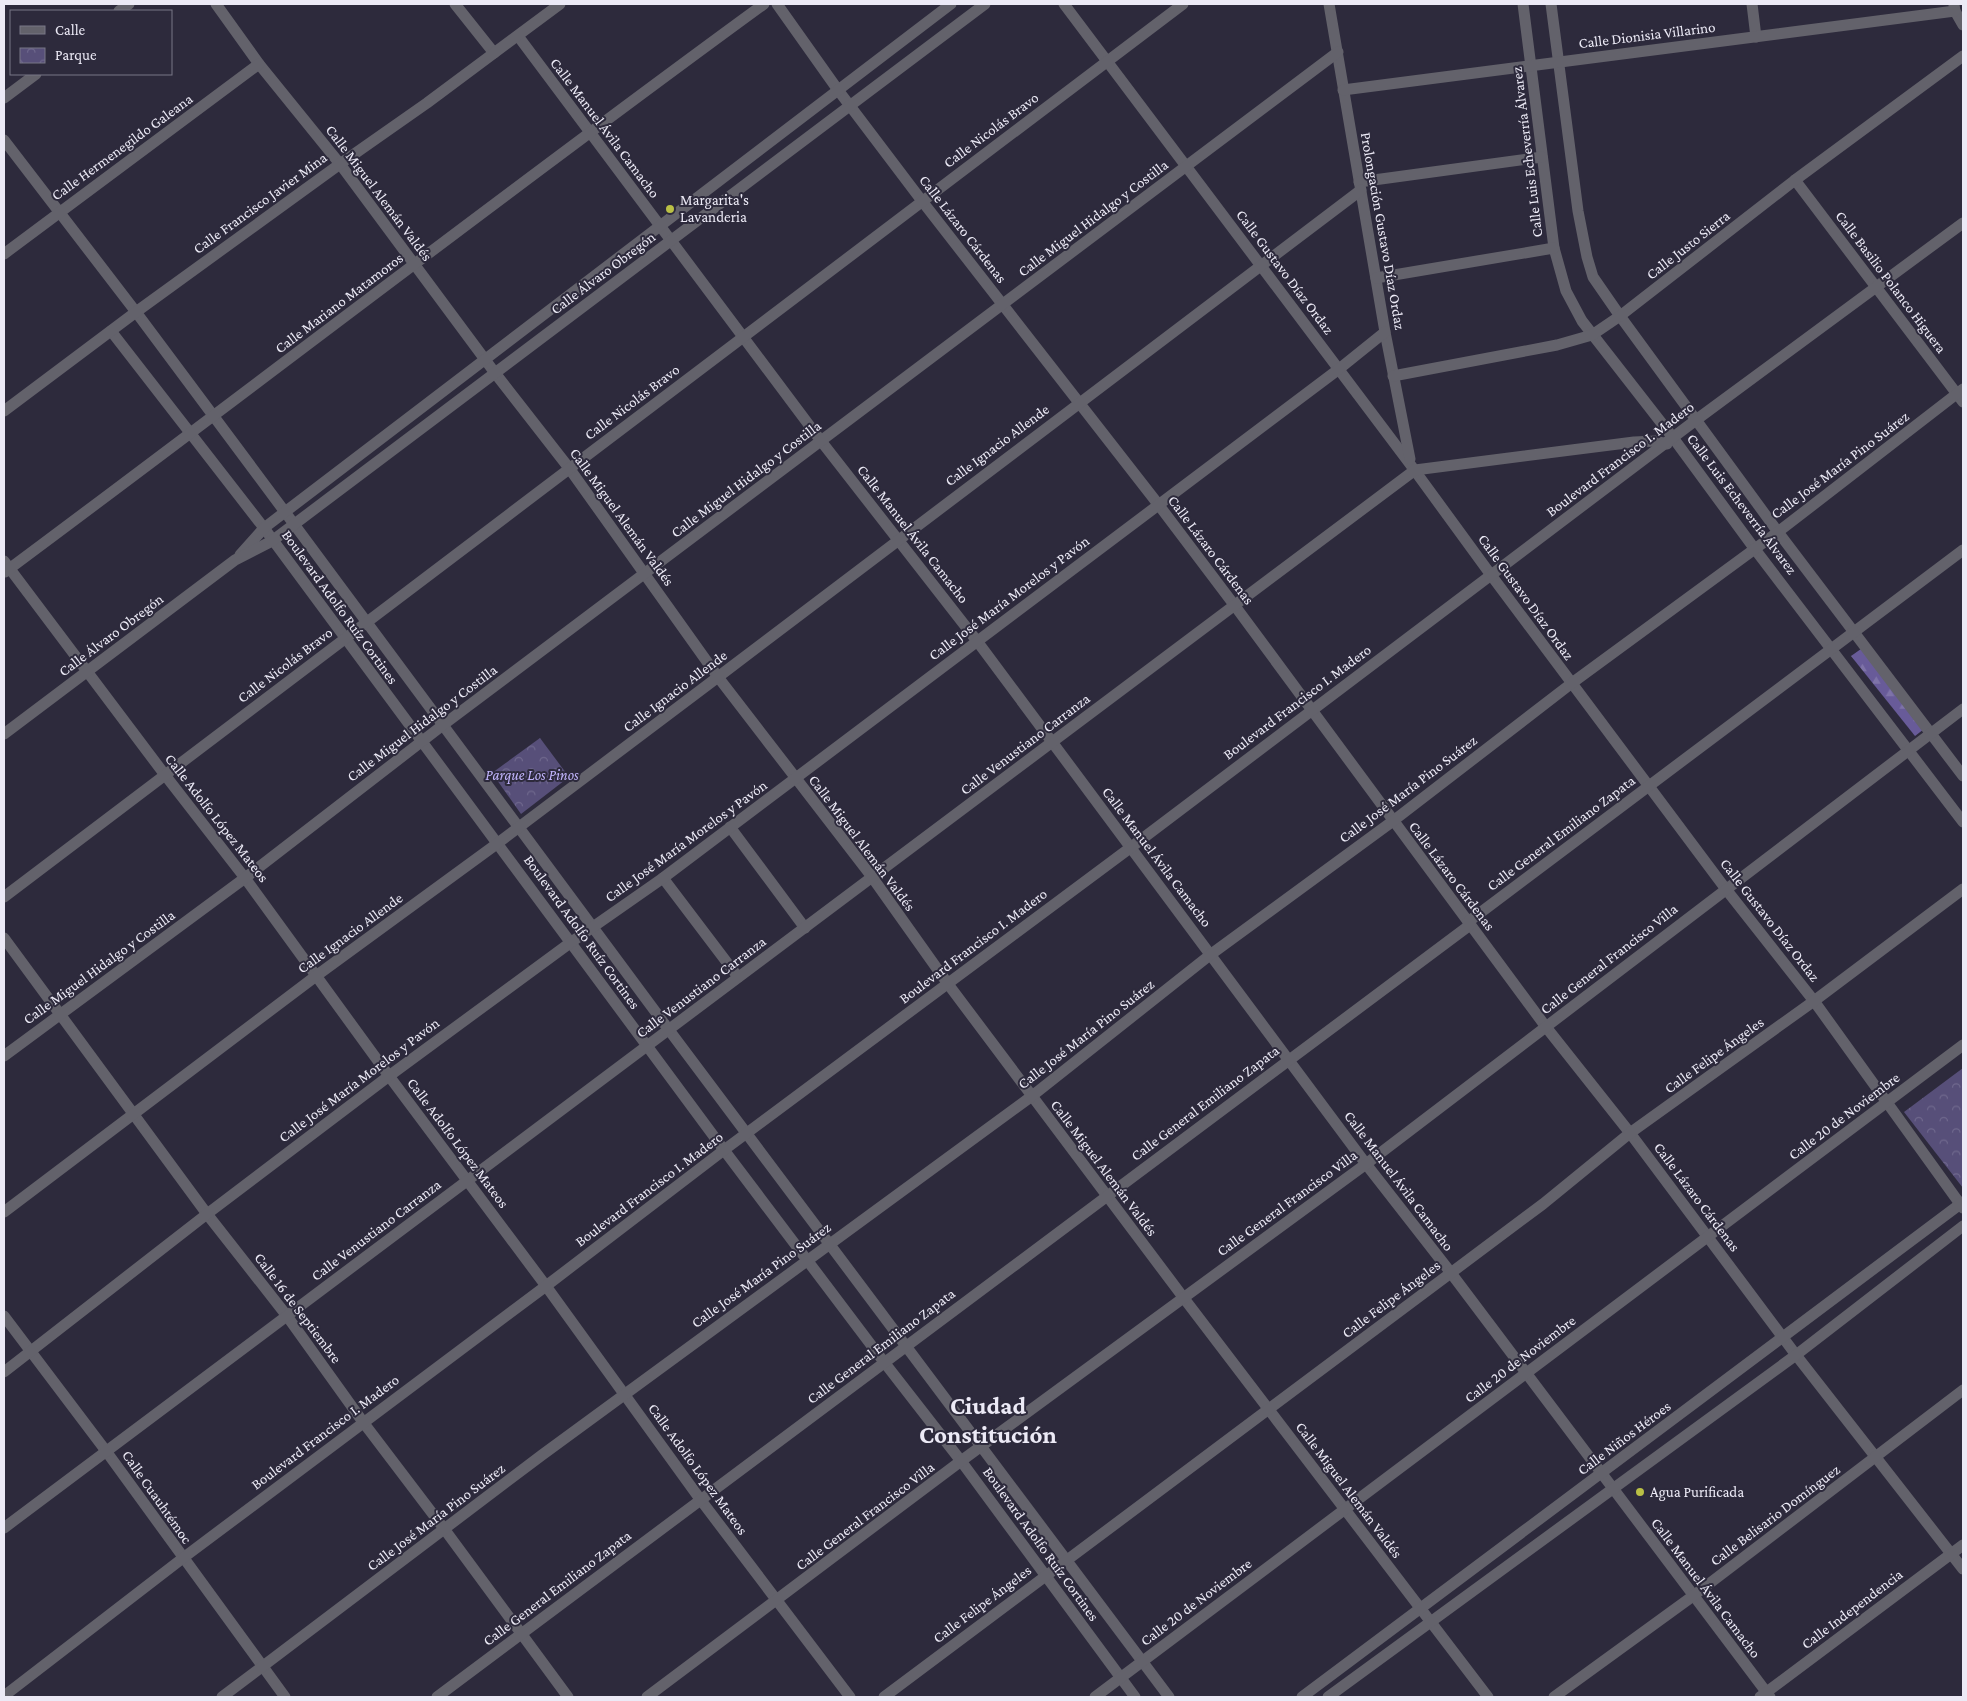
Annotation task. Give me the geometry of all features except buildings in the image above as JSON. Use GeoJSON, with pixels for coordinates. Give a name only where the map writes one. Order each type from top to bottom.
{"type":"FeatureCollection","features":[{"type":"Feature","properties":{"kind":"street","name":"Calle Miguel Alemán Valdés"},"geometry":{"type":"LineString","coordinates":[[216,4],[259,64],[340,164],[495,373],[569,468],[718,677],[872,877],[948,984],[1106,1196],[1488,1697]]}},
{"type":"Feature","properties":{"kind":"street"},"geometry":{"type":"LineString","coordinates":[[455,4],[494,53]]}},
{"type":"Feature","properties":{"kind":"street","name":"Calle Mariano Matamoros"},"geometry":{"type":"LineString","coordinates":[[6,567],[192,433],[589,131],[764,4]]}},
{"type":"Feature","properties":{"kind":"street","name":"Calle Lázaro Cárdenas"},"geometry":{"type":"LineString","coordinates":[[778,4],[838,90],[922,201],[1235,606],[1546,1027],[1630,1133],[1875,1458],[1963,1569]]}},
{"type":"Feature","properties":{"kind":"street","name":"Calle Álvaro Obregón"},"geometry":{"type":"LineString","coordinates":[[235,560],[264,528],[951,4]]}},
{"type":"Feature","properties":{"kind":"street","name":"Calle Álvaro Obregón"},"geometry":{"type":"LineString","coordinates":[[4,734],[235,560],[272,541],[295,524],[985,4]]}},
{"type":"Feature","properties":{"kind":"street","name":"Calle Gustavo Díaz Ordaz"},"geometry":{"type":"LineString","coordinates":[[1064,4],[1413,467],[1491,575],[1725,888],[1814,1001],[1962,1205]]}},
{"type":"Feature","properties":{"kind":"street","name":"Calle Nicolás Bravo"},"geometry":{"type":"LineString","coordinates":[[4,897],[1183,4]]}},
{"type":"Feature","properties":{"kind":"street","name":"Prolongación Gustavo Díaz Ordaz"},"geometry":{"type":"LineString","coordinates":[[1329,4],[1385,332],[1413,467]]}},
{"type":"Feature","properties":{"kind":"street","name":"Calle Luis Echeverría Álvarez"},"geometry":{"type":"LineString","coordinates":[[1523,4],[1554,248],[1566,291],[1572,305],[1670,441],[1909,749],[1963,822]]}},
{"type":"Feature","properties":{"kind":"street","name":"Calle Luis Echeverría Álvarez"},"geometry":{"type":"LineString","coordinates":[[1550,4],[1578,211],[1587,257],[1597,282],[1778,532],[1963,776]]}},
{"type":"Feature","properties":{"kind":"street"},"geometry":{"type":"LineString","coordinates":[[1752,4],[1756,37]]}},
{"type":"Feature","properties":{"kind":"street","name":"Calle Francisco Javier Mina"},"geometry":{"type":"LineString","coordinates":[[4,411],[136,312],[518,36],[554,5]]}},
{"type":"Feature","properties":{"kind":"street"},"geometry":{"type":"LineString","coordinates":[[1954,8],[1963,24]]}},
{"type":"Feature","properties":{"kind":"street","name":"Calle Dionisia Villarino"},"geometry":{"type":"LineString","coordinates":[[1343,90],[1756,37],[1954,8]]}},
{"type":"Feature","properties":{"kind":"street","name":"Calle Manuel Ávila Camacho"},"geometry":{"type":"LineString","coordinates":[[518,36],[742,337],[1053,742],[1288,1060],[1451,1273],[1693,1596],[1765,1696]]}},
{"type":"Feature","properties":{"kind":"street","name":"Calle Miguel Hidalgo y Costilla"},"geometry":{"type":"LineString","coordinates":[[4,1056],[245,878],[443,725],[1338,52]]}},
{"type":"Feature","properties":{"kind":"street","name":"Calle Justo Sierra"},"geometry":{"type":"LineString","coordinates":[[1393,376],[1557,344],[1592,334],[1620,316],[1795,180],[1963,56]]}},
{"type":"Feature","properties":{"kind":"street","name":"Calle Hermenegildo Galeana"},"geometry":{"type":"LineString","coordinates":[[4,254],[259,64]]}},
{"type":"Feature","properties":{"kind":"street"},"geometry":{"type":"LineString","coordinates":[[4,98],[35,75]]}},
{"type":"Feature","properties":{"kind":"street","name":"Boulevard Adolfo Ruíz Cortines"},"geometry":{"type":"LineString","coordinates":[[4,140],[295,524],[518,827],[594,926],[669,1030],[1169,1697]]}},
{"type":"Feature","properties":{"kind":"street"},"geometry":{"type":"LineString","coordinates":[[1360,186],[1542,157]]}},
{"type":"Feature","properties":{"kind":"street","name":"Calle Basilio Polanco Higuera"},"geometry":{"type":"LineString","coordinates":[[1795,180],[1876,288],[1961,395]]}},
{"type":"Feature","properties":{"kind":"street","name":"Calle Ignacio Allende"},"geometry":{"type":"LineString","coordinates":[[4,1212],[316,976],[498,843],[718,677],[1078,402],[1261,266],[1360,186]]}},
{"type":"Feature","properties":{"kind":"street","name":"Boulevard Francisco I. Madero"},"geometry":{"type":"LineString","coordinates":[[5,1695],[183,1558],[724,1150],[1130,848],[1310,710],[1696,420],[1963,224]]}},
{"type":"Feature","properties":{"kind":"street"},"geometry":{"type":"LineString","coordinates":[[1376,278],[1554,248]]}},
{"type":"Feature","properties":{"kind":"street","name":"Boulevard Adolfo Ruíz Cortines"},"geometry":{"type":"LineString","coordinates":[[111,331],[264,528],[724,1150],[961,1461],[1135,1697]]}},
{"type":"Feature","properties":{"kind":"street","name":"Calle José María Morelos y Pavón"},"geometry":{"type":"LineString","coordinates":[[4,1372],[388,1076],[570,943],[663,878],[1339,369],[1385,332]]}},
{"type":"Feature","properties":{"kind":"street","name":"Calle José María Pino Suárez"},"geometry":{"type":"LineString","coordinates":[[222,1697],[542,1455],[1032,1096],[1210,955],[1393,821],[1572,683],[1961,395]]}},
{"type":"Feature","properties":{"kind":"street"},"geometry":{"type":"LineString","coordinates":[[1413,467],[1634,442],[1670,441]]}},
{"type":"Feature","properties":{"kind":"street","name":"Calle Venustiano Carranza"},"geometry":{"type":"LineString","coordinates":[[4,1528],[1235,606],[1413,467]]}},
{"type":"Feature","properties":{"kind":"street","name":"Calle General Emiliano Zapata"},"geometry":{"type":"LineString","coordinates":[[437,1697],[1470,925],[1468,922],[1963,550]]}},
{"type":"Feature","properties":{"kind":"street","name":"Calle Adolfo López Mateos"},"geometry":{"type":"LineString","coordinates":[[6,567],[245,878],[388,1076],[626,1395],[700,1499],[850,1697]]}},
{"type":"Feature","properties":{"kind":"street","name":"Calle General Francisco Villa"},"geometry":{"type":"LineString","coordinates":[[647,1697],[1182,1297],[1366,1164],[1725,888],[1963,709]]}},
{"type":"Feature","properties":{"kind":"street"},"geometry":{"type":"LineString","coordinates":[[730,827],[805,928]]}},
{"type":"Feature","properties":{"kind":"street"},"geometry":{"type":"LineString","coordinates":[[663,878],[738,977]]}},
{"type":"Feature","properties":{"kind":"street","name":"Calle Felipe Ángeles"},"geometry":{"type":"LineString","coordinates":[[884,1697],[1543,1204],[1630,1133],[1814,1001],[1963,889]]}},
{"type":"Feature","properties":{"kind":"street","name":"Calle 16 de Septiembre"},"geometry":{"type":"LineString","coordinates":[[4,938],[135,1113],[207,1214],[287,1316],[363,1422],[568,1697]]}},
{"type":"Feature","properties":{"kind":"street","name":"Calle 20 de Noviembre"},"geometry":{"type":"LineString","coordinates":[[1096,1697],[1963,1045]]}},
{"type":"Feature","properties":{"kind":"street","name":"Calle Niños Héroes"},"geometry":{"type":"LineString","coordinates":[[1302,1697],[1962,1205]]}},
{"type":"Feature","properties":{"kind":"street"},"geometry":{"type":"LineString","coordinates":[[1328,1697],[1796,1355],[1963,1226]]}},
{"type":"Feature","properties":{"kind":"street","name":"Calle Cuauhtémoc"},"geometry":{"type":"LineString","coordinates":[[4,1316],[106,1451],[262,1668],[285,1697]]}},
{"type":"Feature","properties":{"kind":"street","name":"Calle Belisario Domínguez"},"geometry":{"type":"LineString","coordinates":[[1554,1697],[1693,1596],[1963,1390]]}},
{"type":"Feature","properties":{"kind":"street","name":"Calle Independencia"},"geometry":{"type":"LineString","coordinates":[[1765,1696],[1963,1545]]}},
{"type":"Feature","properties":{"kind":"green space"},"geometry":{"type":"Polygon","coordinates":[[[1861,649],[1924,729],[1915,736],[1851,656],[1861,649]]]}},
{"type":"Feature","properties":{"kind":"green space","name":"Parque Los Pinos"},"geometry":{"type":"Polygon","coordinates":[[[540,738],[569,777],[521,814],[492,773],[540,738]]]}},
{"type":"Feature","properties":{"kind":"green space"},"geometry":{"type":"Polygon","coordinates":[[[1963,1068],[1963,1188],[1904,1112],[1963,1068]]]}},
{"type":"Feature","properties":{"kind":"place","name":"Margarita's Lavanderia"},"geometry":{"type":"Point","coordinates":[670,209]}},
{"type":"Feature","properties":{"kind":"place","name":"Agua Purificada"},"geometry":{"type":"Point","coordinates":[1640,1492]}},
{"type":"Feature","properties":{"kind":"district","name":"Ciudad Constitución"},"geometry":{"type":"Point","coordinates":[988,1420]}}]}
